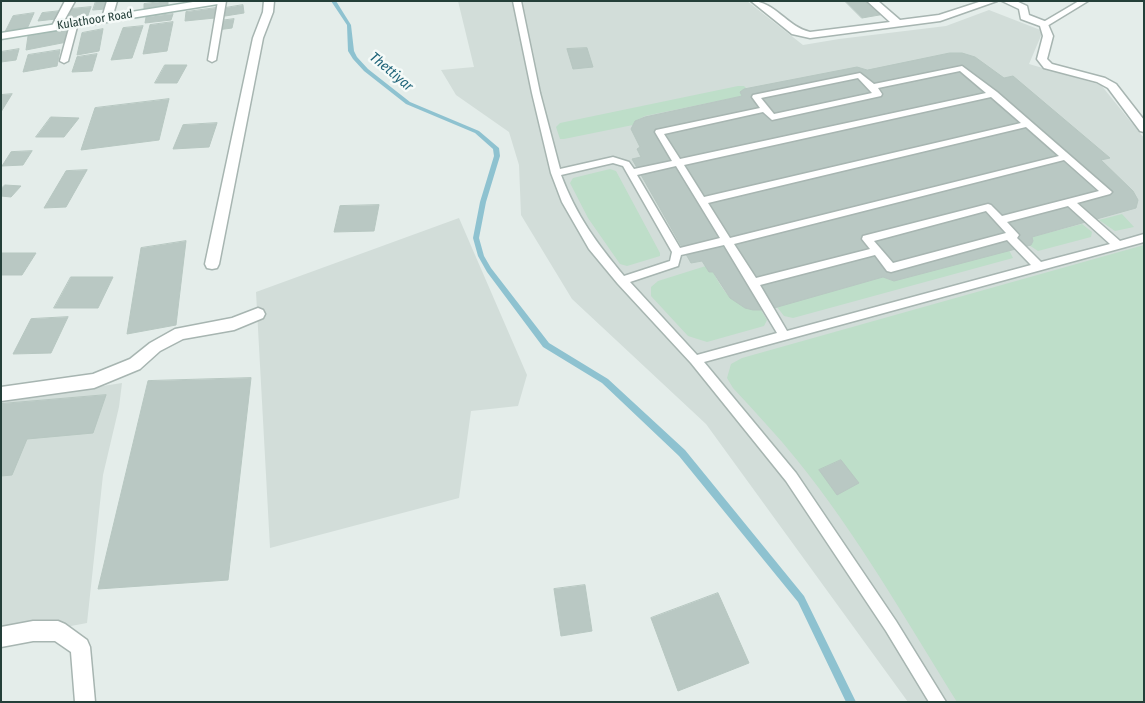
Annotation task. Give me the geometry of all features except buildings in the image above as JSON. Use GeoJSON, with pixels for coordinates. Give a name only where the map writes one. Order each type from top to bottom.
{"type":"FeatureCollection","features":[{"type":"Feature","properties":{"kind":"street"},"geometry":{"type":"LineString","coordinates":[[57,26],[70,1]]}},
{"type":"Feature","properties":{"kind":"street"},"geometry":{"type":"LineString","coordinates":[[107,18],[112,1]]}},
{"type":"Feature","properties":{"kind":"street","name":"Kulathoor Road"},"geometry":{"type":"LineString","coordinates":[[1,36],[218,1]]}},
{"type":"Feature","properties":{"kind":"street"},"geometry":{"type":"LineString","coordinates":[[212,264],[258,38],[268,12],[269,1]]}},
{"type":"Feature","properties":{"kind":"street"},"geometry":{"type":"LineString","coordinates":[[756,1],[796,32],[810,35],[940,18],[992,1]]}},
{"type":"Feature","properties":{"kind":"street"},"geometry":{"type":"LineString","coordinates":[[872,1],[898,24]]}},
{"type":"Feature","properties":{"kind":"street"},"geometry":{"type":"LineString","coordinates":[[1007,1],[1024,8],[1024,17],[1044,24],[1048,36],[1042,59],[1048,66],[1101,80],[1112,86],[1144,128]]}},
{"type":"Feature","properties":{"kind":"street"},"geometry":{"type":"LineString","coordinates":[[1,394],[94,381],[135,364],[155,347],[180,333],[234,324],[258,314]]}},
{"type":"Feature","properties":{"kind":"street"},"geometry":{"type":"LineString","coordinates":[[1,637],[33,631],[58,631],[80,647],[85,702]]}},
{"type":"Feature","properties":{"kind":"lane"},"geometry":{"type":"LineString","coordinates":[[212,60],[222,1]]}},
{"type":"Feature","properties":{"kind":"lane"},"geometry":{"type":"LineString","coordinates":[[517,1],[536,93],[556,173],[567,202],[589,239],[622,281],[695,360],[791,477],[891,626],[938,702]]}},
{"type":"Feature","properties":{"kind":"lane"},"geometry":{"type":"LineString","coordinates":[[1044,24],[1085,1]]}},
{"type":"Feature","properties":{"kind":"lane"},"geometry":{"type":"LineString","coordinates":[[64,61],[74,23]]}},
{"type":"Feature","properties":{"kind":"lane"},"geometry":{"type":"LineString","coordinates":[[872,87],[962,68],[1107,192],[1000,220]]}},
{"type":"Feature","properties":{"kind":"lane"},"geometry":{"type":"LineString","coordinates":[[860,75],[872,87],[878,94],[772,117],[756,97],[860,75]]}},
{"type":"Feature","properties":{"kind":"lane"},"geometry":{"type":"LineString","coordinates":[[631,173],[994,94]]}},
{"type":"Feature","properties":{"kind":"lane"},"geometry":{"type":"LineString","coordinates":[[766,110],[659,132],[784,336]]}},
{"type":"Feature","properties":{"kind":"lane"},"geometry":{"type":"LineString","coordinates":[[702,201],[1027,124]]}},
{"type":"Feature","properties":{"kind":"lane"},"geometry":{"type":"LineString","coordinates":[[677,252],[1066,157]]}},
{"type":"Feature","properties":{"kind":"lane"},"geometry":{"type":"LineString","coordinates":[[556,173],[613,160],[626,164],[677,252],[674,263],[622,281]]}},
{"type":"Feature","properties":{"kind":"lane"},"geometry":{"type":"LineString","coordinates":[[1070,202],[1118,245]]}},
{"type":"Feature","properties":{"kind":"lane"},"geometry":{"type":"LineString","coordinates":[[988,207],[1014,234],[1009,236],[890,268],[868,239],[988,207]]}},
{"type":"Feature","properties":{"kind":"lane"},"geometry":{"type":"LineString","coordinates":[[1009,236],[1039,266]]}},
{"type":"Feature","properties":{"kind":"lane"},"geometry":{"type":"LineString","coordinates":[[695,360],[1144,238]]}},
{"type":"Feature","properties":{"kind":"lane"},"geometry":{"type":"LineString","coordinates":[[753,283],[877,251]]}},
{"type":"Feature","properties":{"kind":"shaded area"},"geometry":{"type":"Polygon","coordinates":[[[458,1],[747,1],[803,45],[946,26],[989,10],[1043,31],[1029,64],[1101,85],[1144,138],[1144,702],[908,702],[706,424],[572,299],[521,215],[519,165],[509,132],[456,95],[441,70],[474,67],[458,1]]]}},
{"type":"Feature","properties":{"kind":"shaded area"},"geometry":{"type":"Polygon","coordinates":[[[459,218],[527,375],[518,406],[471,411],[459,498],[270,548],[256,292],[459,218]]]}},
{"type":"Feature","properties":{"kind":"shaded area"},"geometry":{"type":"Polygon","coordinates":[[[122,383],[119,407],[103,475],[87,623],[1,639],[1,402],[122,383]]]}},
{"type":"Feature","properties":{"kind":"green space"},"geometry":{"type":"Polygon","coordinates":[[[744,86],[747,89],[741,92],[742,96],[645,116],[635,121],[633,125],[564,139],[560,139],[556,127],[560,123],[744,86]]]}},
{"type":"Feature","properties":{"kind":"green space"},"geometry":{"type":"Polygon","coordinates":[[[610,169],[616,171],[660,256],[627,266],[620,264],[588,218],[570,183],[573,178],[610,169]]]}},
{"type":"Feature","properties":{"kind":"green space"},"geometry":{"type":"Polygon","coordinates":[[[1122,214],[1134,227],[1115,231],[1099,220],[1122,214]]]}},
{"type":"Feature","properties":{"kind":"green space"},"geometry":{"type":"Polygon","coordinates":[[[1082,224],[1092,232],[1091,237],[1038,251],[1029,245],[1033,241],[1032,237],[1082,224]]]}},
{"type":"Feature","properties":{"kind":"green space"},"geometry":{"type":"Polygon","coordinates":[[[1144,245],[1144,702],[957,702],[861,547],[819,488],[766,424],[733,388],[727,378],[731,364],[742,358],[1144,245]]]}},
{"type":"Feature","properties":{"kind":"green space"},"geometry":{"type":"Polygon","coordinates":[[[1009,250],[1013,258],[793,318],[784,316],[777,307],[883,277],[894,281],[1009,250]]]}},
{"type":"Feature","properties":{"kind":"green space"},"geometry":{"type":"Polygon","coordinates":[[[709,265],[728,295],[741,305],[761,310],[767,320],[764,326],[707,342],[688,336],[651,296],[651,287],[658,281],[709,265]]]}},
{"type":"Feature","properties":{"kind":"waterway","name":"Thettiyar"},"geometry":{"type":"LineString","coordinates":[[333,1],[349,25],[351,51],[366,70],[408,103],[477,132],[496,148],[497,156],[483,202],[476,238],[481,256],[489,270],[546,345],[605,381],[682,453],[801,599],[851,702]]}}]}
